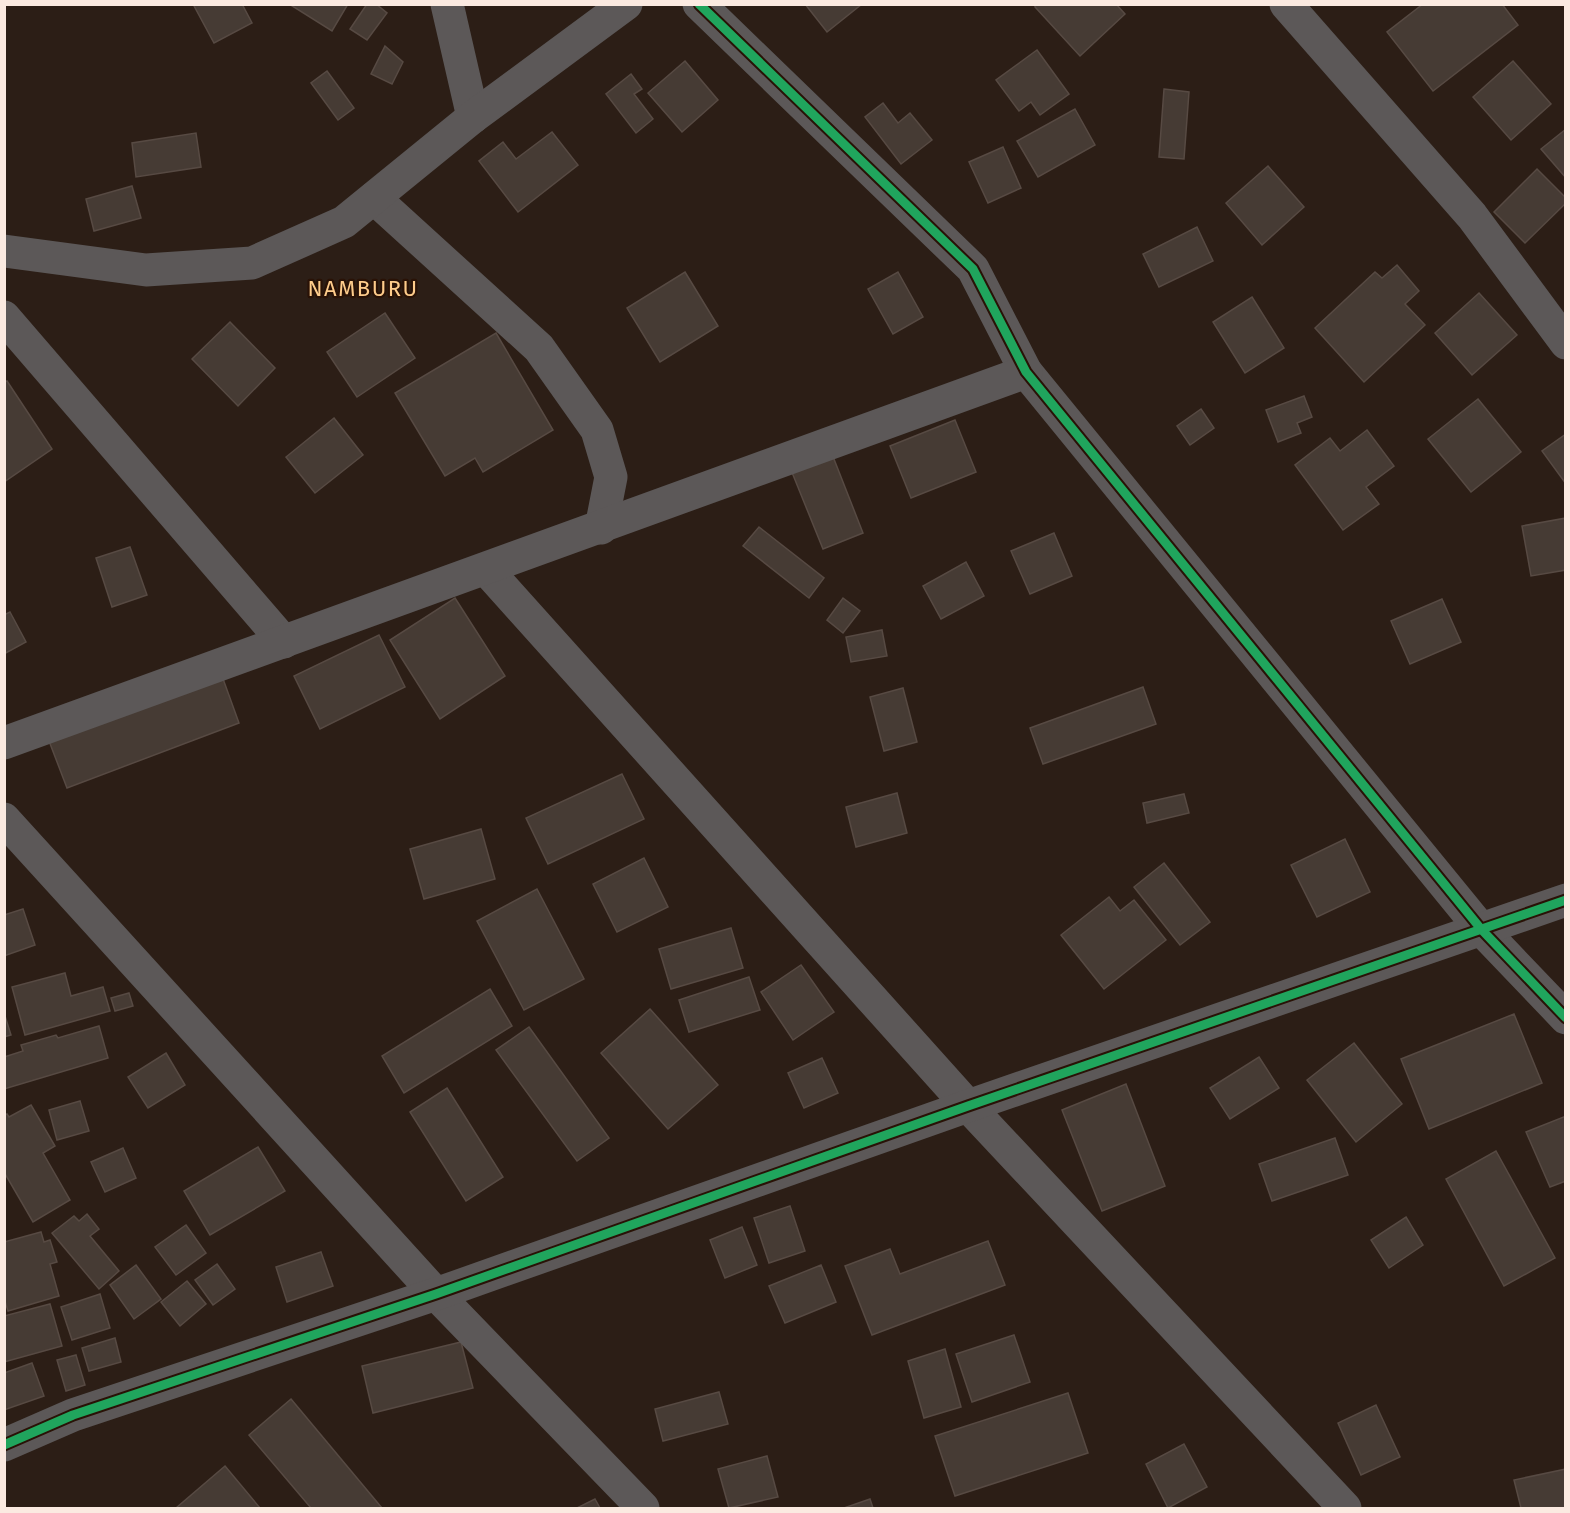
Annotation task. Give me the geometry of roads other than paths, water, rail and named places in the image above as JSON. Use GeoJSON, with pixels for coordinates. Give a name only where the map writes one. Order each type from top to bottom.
{"type":"FeatureCollection","features":[{"type":"Feature","properties":{"kind":"street"},"geometry":{"type":"LineString","coordinates":[[447,4],[473,117]]}},
{"type":"Feature","properties":{"kind":"street"},"geometry":{"type":"LineString","coordinates":[[4,251],[146,270],[252,263],[344,222],[473,117],[626,4]]}},
{"type":"Feature","properties":{"kind":"street"},"geometry":{"type":"LineString","coordinates":[[699,4],[973,269],[1026,372],[1481,929],[1566,1018]]}},
{"type":"Feature","properties":{"kind":"street"},"geometry":{"type":"LineString","coordinates":[[1286,4],[1472,216],[1566,343]]}},
{"type":"Feature","properties":{"kind":"street"},"geometry":{"type":"LineString","coordinates":[[374,198],[539,348],[597,430],[611,477],[601,528]]}},
{"type":"Feature","properties":{"kind":"street"},"geometry":{"type":"LineString","coordinates":[[4,317],[284,642]]}},
{"type":"Feature","properties":{"kind":"street"},"geometry":{"type":"LineString","coordinates":[[4,743],[1026,372]]}},
{"type":"Feature","properties":{"kind":"street"},"geometry":{"type":"LineString","coordinates":[[486,569],[968,1106],[1345,1509]]}},
{"type":"Feature","properties":{"kind":"street"},"geometry":{"type":"LineString","coordinates":[[4,819],[436,1294],[643,1509]]}},
{"type":"Feature","properties":{"kind":"street"},"geometry":{"type":"LineString","coordinates":[[4,1445],[72,1414],[436,1294],[968,1106],[1566,900]]}},
{"type":"Feature","properties":{"kind":"district","name":"NAMBURU"},"geometry":{"type":"Point","coordinates":[363,288]}}]}
